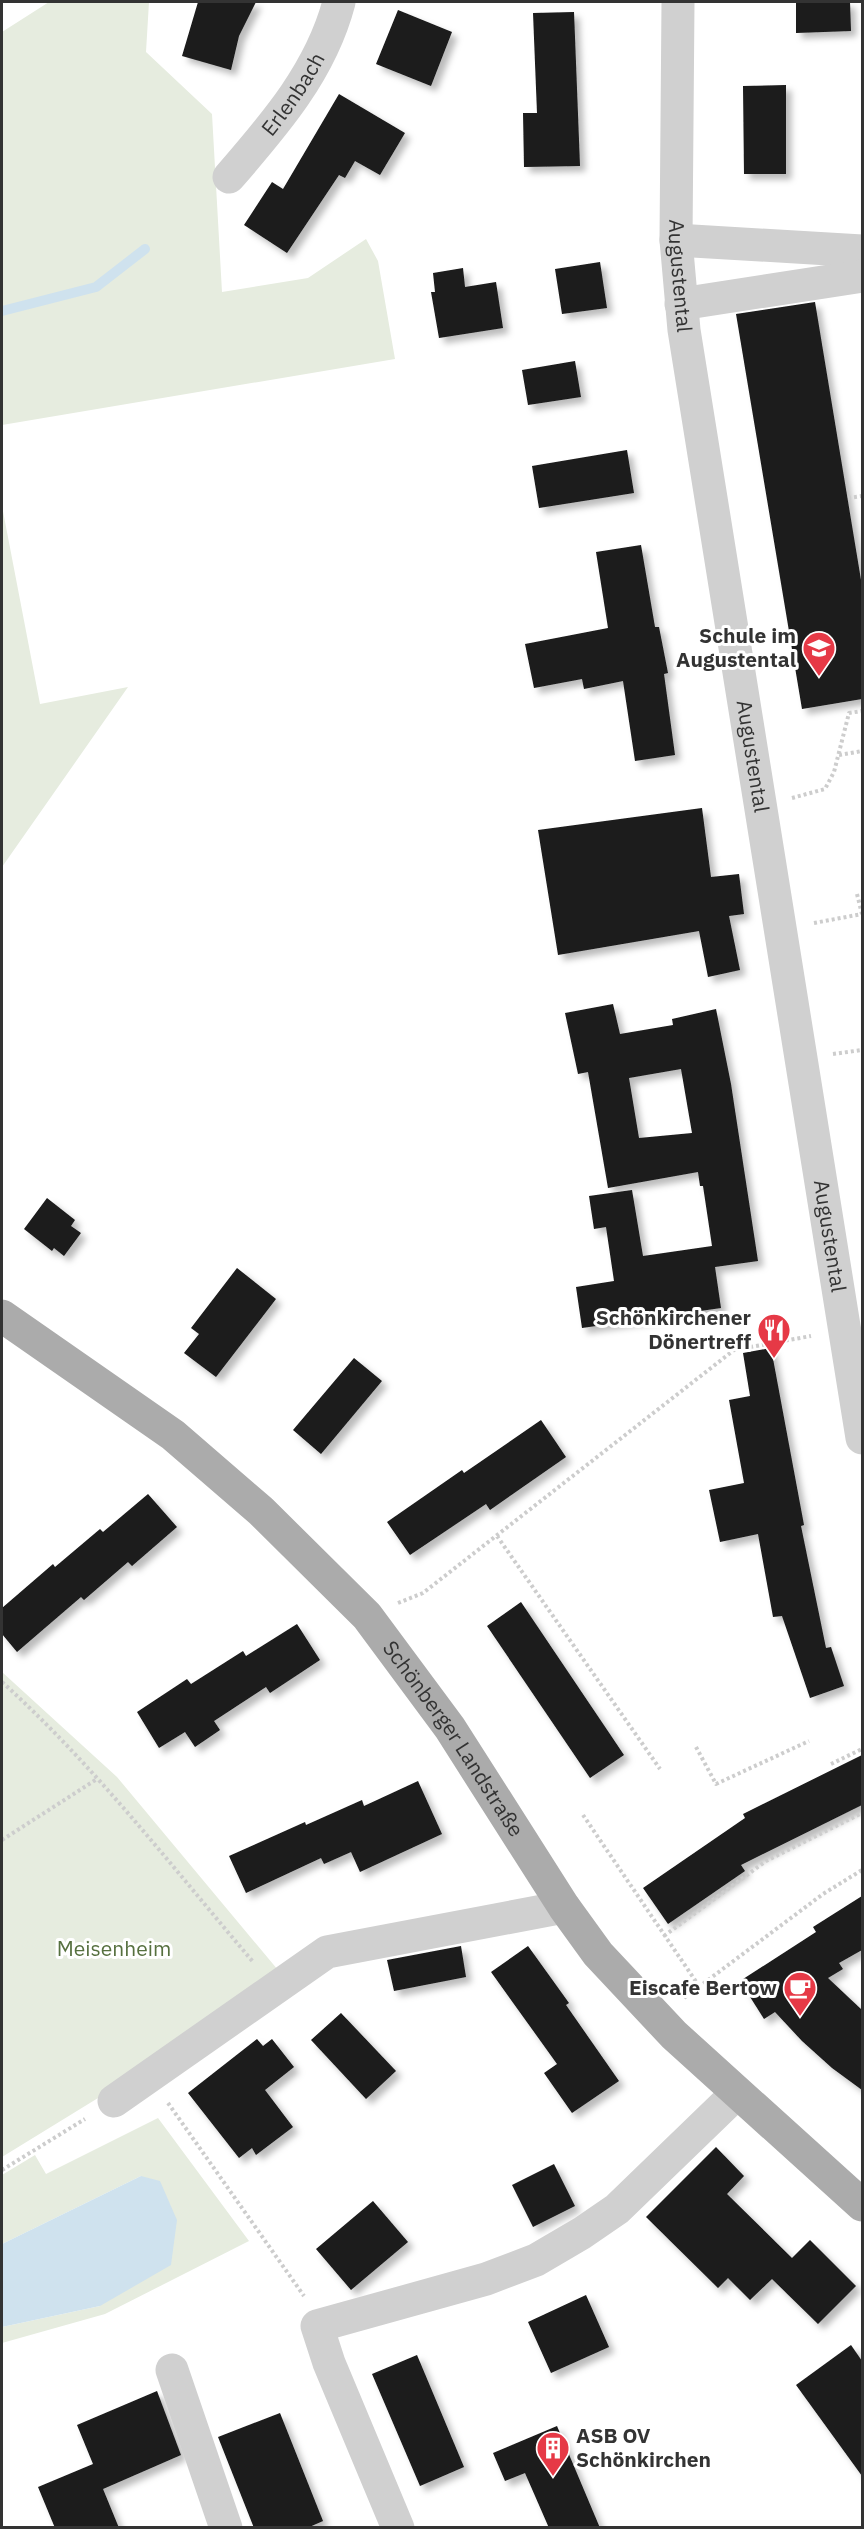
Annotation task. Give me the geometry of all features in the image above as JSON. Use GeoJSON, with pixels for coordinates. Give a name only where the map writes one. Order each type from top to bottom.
{"type":"FeatureCollection","features":[{"type":"Feature","properties":{"kind":"main road","name":"Schönberger Landstraße"},"geometry":{"type":"LineString","coordinates":[[2,1316],[173,1435],[261,1511],[367,1616],[450,1728],[564,1907],[598,1954],[659,2020],[862,2205]]}},
{"type":"Feature","properties":{"kind":"street","name":"Erlenbach"},"geometry":{"type":"LineString","coordinates":[[228,177],[282,115],[317,60],[339,2]]}},
{"type":"Feature","properties":{"kind":"street","name":"Augustental"},"geometry":{"type":"LineString","coordinates":[[678,2],[676,240],[681,304],[862,1438]]}},
{"type":"Feature","properties":{"kind":"street"},"geometry":{"type":"LineString","coordinates":[[676,240],[862,251]]}},
{"type":"Feature","properties":{"kind":"street"},"geometry":{"type":"LineString","coordinates":[[681,304],[862,276]]}},
{"type":"Feature","properties":{"kind":"street"},"geometry":{"type":"LineString","coordinates":[[114,2101],[327,1952],[564,1907]]}},
{"type":"Feature","properties":{"kind":"street"},"geometry":{"type":"LineString","coordinates":[[398,2528],[329,2363],[317,2326],[486,2279],[536,2260],[617,2209],[737,2093]]}},
{"type":"Feature","properties":{"kind":"street"},"geometry":{"type":"LineString","coordinates":[[171,2370],[226,2528]]}},
{"type":"Feature","properties":{"kind":"path"},"geometry":{"type":"LineString","coordinates":[[848,498],[862,496]]}},
{"type":"Feature","properties":{"kind":"path"},"geometry":{"type":"LineString","coordinates":[[825,789],[839,755],[849,713],[862,711]]}},
{"type":"Feature","properties":{"kind":"path"},"geometry":{"type":"LineString","coordinates":[[839,755],[862,751]]}},
{"type":"Feature","properties":{"kind":"path"},"geometry":{"type":"LineString","coordinates":[[781,929],[862,914],[857,894]]}},
{"type":"Feature","properties":{"kind":"path"},"geometry":{"type":"LineString","coordinates":[[367,1616],[423,1593],[734,1350],[844,1329]]}},
{"type":"Feature","properties":{"kind":"path"},"geometry":{"type":"LineString","coordinates":[[497,1536],[660,1769]]}},
{"type":"Feature","properties":{"kind":"path"},"geometry":{"type":"LineString","coordinates":[[2,1682],[37,1714],[97,1779],[276,1989]]}},
{"type":"Feature","properties":{"kind":"path"},"geometry":{"type":"LineString","coordinates":[[696,1748],[716,1784],[809,1741]]}},
{"type":"Feature","properties":{"kind":"path"},"geometry":{"type":"LineString","coordinates":[[831,1764],[862,1749]]}},
{"type":"Feature","properties":{"kind":"path"},"geometry":{"type":"LineString","coordinates":[[2,1840],[97,1779]]}},
{"type":"Feature","properties":{"kind":"path"},"geometry":{"type":"LineString","coordinates":[[664,1936],[766,1861],[862,1813]]}},
{"type":"Feature","properties":{"kind":"path"},"geometry":{"type":"LineString","coordinates":[[583,1815],[699,1986]]}},
{"type":"Feature","properties":{"kind":"path"},"geometry":{"type":"LineString","coordinates":[[659,2020],[699,1986],[823,1894],[862,1870]]}},
{"type":"Feature","properties":{"kind":"path"},"geometry":{"type":"LineString","coordinates":[[148,2076],[301,2289],[317,2326]]}},
{"type":"Feature","properties":{"kind":"path"},"geometry":{"type":"LineString","coordinates":[[2,2170],[114,2101]]}},
{"type":"Feature","properties":{"kind":"green space"},"geometry":{"type":"Polygon","coordinates":[[[49,2],[149,2],[146,52],[212,114],[222,292],[308,278],[366,239],[378,261],[395,359],[2,425],[2,32],[49,2]]]}},
{"type":"Feature","properties":{"kind":"green space"},"geometry":{"type":"Polygon","coordinates":[[[2,506],[40,704],[128,687],[2,867],[2,506]]]}},
{"type":"Feature","properties":{"kind":"green space","name":"Meisenheim"},"geometry":{"type":"Polygon","coordinates":[[[2,1672],[117,1777],[278,1970],[129,2079],[2,2157],[2,1672]]]}},
{"type":"Feature","properties":{"kind":"green space"},"geometry":{"type":"Polygon","coordinates":[[[158,2118],[249,2241],[105,2314],[2,2343],[2,2327],[100,2306],[141,2176],[2,2244],[2,2175],[35,2155],[46,2174],[158,2118]]]}},
{"type":"Feature","properties":{"kind":"water"},"geometry":{"type":"Polygon","coordinates":[[[141,2176],[160,2181],[177,2220],[171,2265],[100,2306],[2,2327],[2,2244],[141,2176]]]}},
{"type":"Feature","properties":{"kind":"building"},"geometry":{"type":"Polygon","coordinates":[[[198,2],[256,2],[239,36],[231,70],[182,56],[198,2]]]}},
{"type":"Feature","properties":{"kind":"building"},"geometry":{"type":"Polygon","coordinates":[[[796,2],[850,2],[851,31],[796,33],[796,2]]]}},
{"type":"Feature","properties":{"kind":"building"},"geometry":{"type":"Polygon","coordinates":[[[398,10],[452,32],[431,86],[376,64],[398,10]]]}},
{"type":"Feature","properties":{"kind":"building"},"geometry":{"type":"Polygon","coordinates":[[[574,12],[580,166],[524,167],[523,113],[537,113],[533,13],[574,12]]]}},
{"type":"Feature","properties":{"kind":"building"},"geometry":{"type":"Polygon","coordinates":[[[786,85],[786,174],[744,174],[743,86],[786,85]]]}},
{"type":"Feature","properties":{"kind":"building"},"geometry":{"type":"Polygon","coordinates":[[[339,94],[405,133],[380,175],[355,161],[345,178],[339,175],[287,253],[244,225],[272,182],[283,189],[339,94]]]}},
{"type":"Feature","properties":{"kind":"building"},"geometry":{"type":"Polygon","coordinates":[[[600,262],[607,308],[562,314],[555,269],[600,262]]]}},
{"type":"Feature","properties":{"kind":"building"},"geometry":{"type":"Polygon","coordinates":[[[463,268],[465,287],[496,282],[503,328],[439,338],[431,292],[435,292],[433,273],[463,268]]]}},
{"type":"Feature","properties":{"kind":"building"},"geometry":{"type":"Polygon","coordinates":[[[815,302],[862,586],[862,699],[802,709],[736,314],[815,302]]]}},
{"type":"Feature","properties":{"kind":"building"},"geometry":{"type":"Polygon","coordinates":[[[575,361],[581,397],[528,405],[522,370],[575,361]]]}},
{"type":"Feature","properties":{"kind":"building"},"geometry":{"type":"Polygon","coordinates":[[[627,450],[634,493],[539,508],[532,466],[627,450]]]}},
{"type":"Feature","properties":{"kind":"building"},"geometry":{"type":"Polygon","coordinates":[[[641,545],[655,627],[659,627],[668,673],[664,674],[675,755],[635,761],[623,681],[584,689],[582,679],[534,688],[525,644],[608,628],[596,552],[641,545]]]}},
{"type":"Feature","properties":{"kind":"building"},"geometry":{"type":"Polygon","coordinates":[[[702,808],[711,877],[739,874],[744,914],[729,916],[740,970],[708,977],[699,931],[558,955],[538,830],[702,808]]]}},
{"type":"Feature","properties":{"kind":"building"},"geometry":{"type":"Polygon","coordinates":[[[613,1004],[620,1034],[673,1025],[672,1019],[716,1009],[731,1084],[758,1261],[715,1267],[721,1308],[582,1328],[576,1287],[614,1281],[606,1227],[594,1229],[589,1196],[632,1190],[643,1256],[712,1246],[703,1186],[700,1186],[698,1172],[608,1188],[588,1072],[578,1074],[565,1013],[613,1004]],[[681,1069],[629,1078],[639,1138],[692,1133],[681,1069]]]}},
{"type":"Feature","properties":{"kind":"building"},"geometry":{"type":"Polygon","coordinates":[[[47,1198],[75,1220],[71,1226],[81,1233],[64,1256],[54,1248],[52,1251],[24,1229],[47,1198]]]}},
{"type":"Feature","properties":{"kind":"building"},"geometry":{"type":"Polygon","coordinates":[[[237,1268],[276,1299],[216,1377],[184,1353],[199,1334],[191,1328],[237,1268]]]}},
{"type":"Feature","properties":{"kind":"building"},"geometry":{"type":"Polygon","coordinates":[[[771,1348],[804,1525],[801,1526],[826,1648],[831,1647],[844,1686],[810,1698],[782,1616],[773,1617],[758,1534],[720,1542],[709,1490],[744,1483],[729,1400],[750,1396],[743,1353],[771,1348]]]}},
{"type":"Feature","properties":{"kind":"building"},"geometry":{"type":"Polygon","coordinates":[[[354,1358],[382,1381],[321,1454],[293,1430],[354,1358]]]}},
{"type":"Feature","properties":{"kind":"building"},"geometry":{"type":"Polygon","coordinates":[[[541,1420],[566,1457],[490,1510],[486,1504],[410,1555],[387,1522],[462,1470],[464,1473],[541,1420]]]}},
{"type":"Feature","properties":{"kind":"building"},"geometry":{"type":"Polygon","coordinates":[[[148,1494],[177,1527],[132,1566],[128,1562],[84,1600],[81,1597],[17,1652],[2,1634],[2,1608],[53,1564],[55,1567],[100,1529],[103,1532],[148,1494]]]}},
{"type":"Feature","properties":{"kind":"building"},"geometry":{"type":"Polygon","coordinates":[[[521,1602],[624,1755],[590,1778],[487,1626],[521,1602]]]}},
{"type":"Feature","properties":{"kind":"building"},"geometry":{"type":"Polygon","coordinates":[[[297,1624],[320,1660],[270,1693],[266,1687],[214,1721],[220,1730],[195,1747],[185,1732],[159,1748],[137,1712],[187,1679],[191,1684],[243,1651],[246,1656],[297,1624]]]}},
{"type":"Feature","properties":{"kind":"building"},"geometry":{"type":"Polygon","coordinates":[[[862,1755],[862,1805],[741,1865],[745,1871],[668,1924],[643,1888],[745,1818],[743,1814],[862,1755]]]}},
{"type":"Feature","properties":{"kind":"building"},"geometry":{"type":"Polygon","coordinates":[[[418,1781],[442,1834],[360,1872],[351,1852],[324,1864],[321,1858],[246,1893],[229,1856],[305,1822],[306,1825],[362,1800],[364,1806],[418,1781]]]}},
{"type":"Feature","properties":{"kind":"building"},"geometry":{"type":"Polygon","coordinates":[[[862,1896],[862,1950],[839,1963],[843,1969],[828,1978],[862,2010],[862,2090],[832,2068],[775,2012],[764,2019],[740,1981],[816,1932],[813,1927],[862,1896]]]}},
{"type":"Feature","properties":{"kind":"building"},"geometry":{"type":"Polygon","coordinates":[[[461,1946],[466,1977],[394,1991],[387,1960],[461,1946]]]}},
{"type":"Feature","properties":{"kind":"building"},"geometry":{"type":"Polygon","coordinates":[[[528,1946],[569,2003],[566,2005],[619,2081],[572,2113],[544,2073],[557,2064],[491,1972],[528,1946]]]}},
{"type":"Feature","properties":{"kind":"building"},"geometry":{"type":"Polygon","coordinates":[[[341,2013],[396,2071],[366,2099],[311,2040],[341,2013]]]}},
{"type":"Feature","properties":{"kind":"building"},"geometry":{"type":"Polygon","coordinates":[[[257,2039],[263,2046],[272,2039],[294,2067],[265,2090],[293,2127],[256,2155],[252,2148],[239,2158],[188,2093],[257,2039]]]}},
{"type":"Feature","properties":{"kind":"building"},"geometry":{"type":"Polygon","coordinates":[[[716,2147],[744,2176],[727,2194],[792,2258],[810,2240],[856,2286],[818,2324],[772,2279],[750,2300],[728,2278],[718,2288],[646,2217],[716,2147]]]}},
{"type":"Feature","properties":{"kind":"building"},"geometry":{"type":"Polygon","coordinates":[[[554,2164],[575,2206],[533,2227],[512,2185],[554,2164]]]}},
{"type":"Feature","properties":{"kind":"building"},"geometry":{"type":"Polygon","coordinates":[[[373,2201],[408,2242],[351,2290],[316,2249],[373,2201]]]}},
{"type":"Feature","properties":{"kind":"building"},"geometry":{"type":"Polygon","coordinates":[[[586,2295],[609,2347],[551,2373],[528,2322],[586,2295]]]}},
{"type":"Feature","properties":{"kind":"building"},"geometry":{"type":"Polygon","coordinates":[[[851,2345],[862,2361],[862,2476],[796,2385],[851,2345]]]}},
{"type":"Feature","properties":{"kind":"building"},"geometry":{"type":"Polygon","coordinates":[[[417,2355],[464,2467],[420,2486],[372,2374],[417,2355]]]}},
{"type":"Feature","properties":{"kind":"building"},"geometry":{"type":"Polygon","coordinates":[[[157,2391],[181,2455],[103,2489],[119,2528],[55,2528],[38,2487],[93,2464],[77,2425],[157,2391]]]}},
{"type":"Feature","properties":{"kind":"building"},"geometry":{"type":"Polygon","coordinates":[[[280,2413],[323,2521],[307,2528],[254,2528],[218,2437],[280,2413]]]}},
{"type":"Feature","properties":{"kind":"building","name":"ASB OV Schönkirchen"},"geometry":{"type":"Polygon","coordinates":[[[557,2426],[600,2528],[549,2528],[525,2473],[505,2481],[493,2453],[557,2426]]]}},
{"type":"Feature","properties":{"kind":"waterway"},"geometry":{"type":"LineString","coordinates":[[2,311],[96,287],[145,249]]}},
{"type":"Feature","properties":{"kind":"place","name":"Schule im Augustental"},"geometry":{"type":"Point","coordinates":[819,677]}},
{"type":"Feature","properties":{"kind":"place","name":"Schönkirchener Dönertreff"},"geometry":{"type":"Point","coordinates":[774,1359]}},
{"type":"Feature","properties":{"kind":"place","name":"Eiscafe Bertow"},"geometry":{"type":"Point","coordinates":[800,2017]}},
{"type":"Feature","properties":{"kind":"place","name":"ASB OV Schönkirchen"},"geometry":{"type":"Point","coordinates":[553,2477]}}]}
